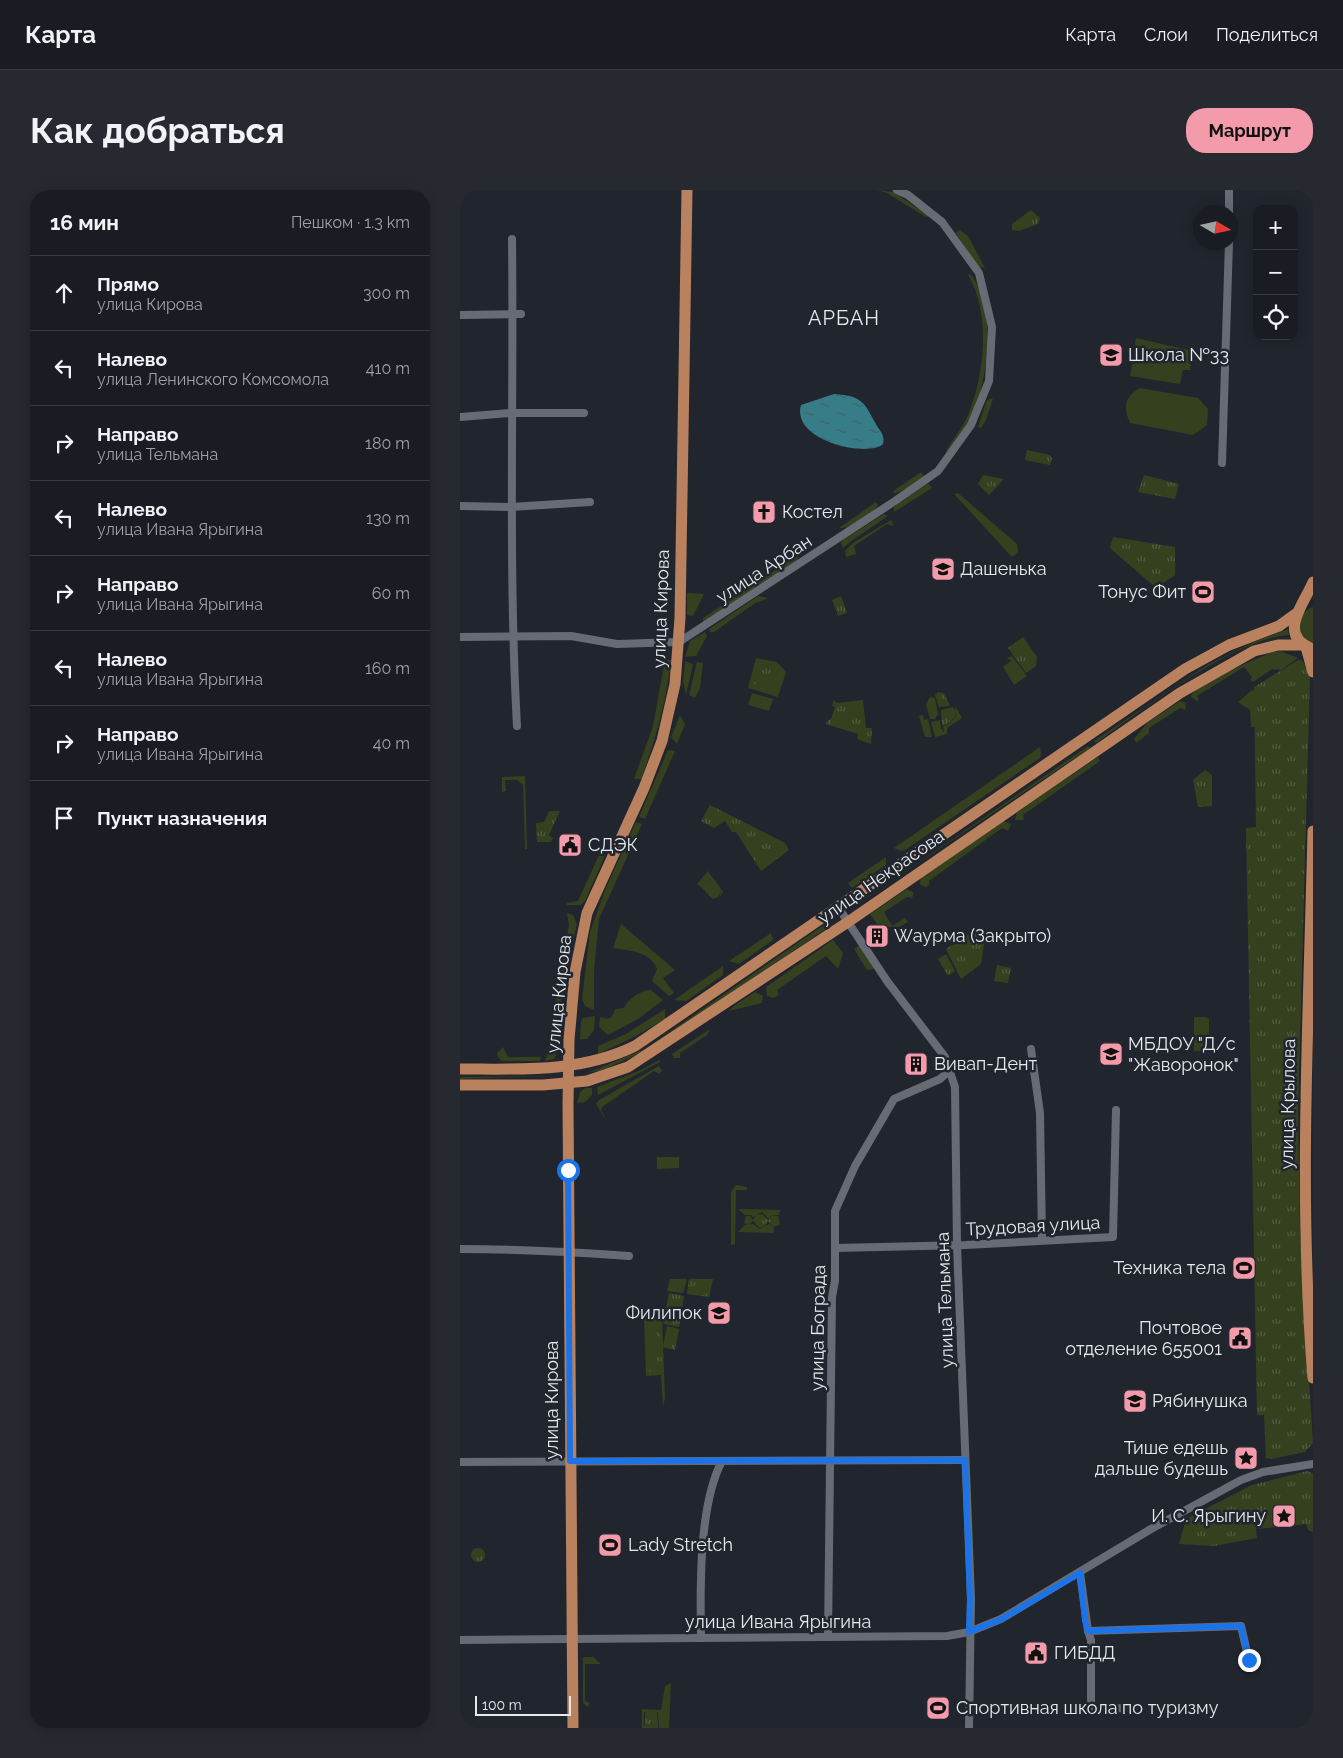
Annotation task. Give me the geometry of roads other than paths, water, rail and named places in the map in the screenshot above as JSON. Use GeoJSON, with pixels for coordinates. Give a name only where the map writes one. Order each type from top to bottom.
{"type":"FeatureCollection","features":[{"type":"Feature","properties":{"kind":"main road","name":"улица Кирова"},"geometry":{"type":"LineString","coordinates":[[573,1728],[568,1083],[575,972],[587,913],[644,788],[662,741],[673,694],[679,642],[687,190]]}},
{"type":"Feature","properties":{"kind":"main road"},"geometry":{"type":"LineString","coordinates":[[1313,582],[1298,611],[1294,627],[1295,634],[1308,647],[1313,672]]}},
{"type":"Feature","properties":{"kind":"main road"},"geometry":{"type":"LineString","coordinates":[[1298,611],[1313,602]]}},
{"type":"Feature","properties":{"kind":"main road","name":"улица Некрасова"},"geometry":{"type":"LineString","coordinates":[[460,1069],[569,1066],[602,1060],[634,1046],[1185,669],[1229,644],[1279,626],[1298,611]]}},
{"type":"Feature","properties":{"kind":"main road","name":"улица Некрасова"},"geometry":{"type":"LineString","coordinates":[[460,1085],[568,1083],[587,1081],[628,1068],[848,922],[1180,692],[1219,669],[1266,647],[1308,647]]}},
{"type":"Feature","properties":{"kind":"main road","name":"улица Крылова"},"geometry":{"type":"LineString","coordinates":[[1313,831],[1304,1165],[1305,1251],[1313,1378]]}},
{"type":"Feature","properties":{"kind":"street","name":"улица Арбан"},"geometry":{"type":"LineString","coordinates":[[679,642],[938,471],[971,425],[989,381],[992,327],[979,273],[942,222],[908,195],[897,190]]}},
{"type":"Feature","properties":{"kind":"street"},"geometry":{"type":"LineString","coordinates":[[1229,190],[1229,205]]}},
{"type":"Feature","properties":{"kind":"street"},"geometry":{"type":"LineString","coordinates":[[512,239],[517,314],[511,413],[512,637],[518,726]]}},
{"type":"Feature","properties":{"kind":"street"},"geometry":{"type":"LineString","coordinates":[[1222,463],[1229,250]]}},
{"type":"Feature","properties":{"kind":"street"},"geometry":{"type":"LineString","coordinates":[[460,315],[517,314]]}},
{"type":"Feature","properties":{"kind":"street"},"geometry":{"type":"LineString","coordinates":[[460,417],[511,413],[584,413]]}},
{"type":"Feature","properties":{"kind":"street"},"geometry":{"type":"LineString","coordinates":[[460,506],[511,508],[590,502]]}},
{"type":"Feature","properties":{"kind":"street"},"geometry":{"type":"LineString","coordinates":[[460,637],[571,636],[617,644],[679,642]]}},
{"type":"Feature","properties":{"kind":"street","name":"улица Тельмана"},"geometry":{"type":"LineString","coordinates":[[838,907],[888,981],[945,1057],[951,1070],[956,1098],[957,1245],[970,1599],[969,1728]]}},
{"type":"Feature","properties":{"kind":"street"},"geometry":{"type":"LineString","coordinates":[[1031,1049],[1040,1113],[1042,1240]]}},
{"type":"Feature","properties":{"kind":"street","name":"улица Бограда"},"geometry":{"type":"LineString","coordinates":[[828,1637],[832,1297],[835,1211],[854,1166],[894,1099],[940,1079],[951,1070]]}},
{"type":"Feature","properties":{"kind":"street","name":"Трудовая улица"},"geometry":{"type":"LineString","coordinates":[[835,1248],[957,1245],[1113,1237],[1116,1110]]}},
{"type":"Feature","properties":{"kind":"street"},"geometry":{"type":"LineString","coordinates":[[460,1249],[629,1256]]}},
{"type":"Feature","properties":{"kind":"street"},"geometry":{"type":"LineString","coordinates":[[460,1462],[965,1460]]}},
{"type":"Feature","properties":{"kind":"street"},"geometry":{"type":"LineString","coordinates":[[701,1637],[702,1568],[707,1515],[716,1471],[722,1461]]}},
{"type":"Feature","properties":{"kind":"street","name":"улица Ивана Ярыгина"},"geometry":{"type":"LineString","coordinates":[[460,1640],[946,1636],[969,1632],[1002,1619],[1151,1529],[1241,1480],[1263,1472],[1313,1464]]}},
{"type":"Feature","properties":{"kind":"street"},"geometry":{"type":"LineString","coordinates":[[1080,1573],[1085,1621],[1091,1640],[1091,1709],[1133,1708]]}},
{"type":"Feature","properties":{"kind":"street"},"geometry":{"type":"LineString","coordinates":[[1088,1631],[1241,1626],[1249,1660]]}},
{"type":"Feature","properties":{"kind":"water"},"geometry":{"type":"Polygon","coordinates":[[[834,394],[852,397],[866,406],[882,434],[883,444],[875,448],[848,447],[819,437],[807,428],[801,418],[801,405],[834,394]]]}},
{"type":"Feature","properties":{"kind":"place","name":"Школа №33"},"geometry":{"type":"Point","coordinates":[1111,355]}},
{"type":"Feature","properties":{"kind":"place","name":"Костел"},"geometry":{"type":"Point","coordinates":[764,512]}},
{"type":"Feature","properties":{"kind":"place","name":"Дашенька"},"geometry":{"type":"Point","coordinates":[943,569]}},
{"type":"Feature","properties":{"kind":"place","name":"Тонус Фит"},"geometry":{"type":"Point","coordinates":[1203,592]}},
{"type":"Feature","properties":{"kind":"place","name":"СДЭК"},"geometry":{"type":"Point","coordinates":[570,845]}},
{"type":"Feature","properties":{"kind":"place","name":"Wаурма (Закрыто)"},"geometry":{"type":"Point","coordinates":[877,936]}},
{"type":"Feature","properties":{"kind":"place","name":"МБДОУ \"Д/с \"Жаворонок\""},"geometry":{"type":"Point","coordinates":[1111,1054]}},
{"type":"Feature","properties":{"kind":"place","name":"Вивап-Дент"},"geometry":{"type":"Point","coordinates":[916,1064]}},
{"type":"Feature","properties":{"kind":"place","name":"Техника тела"},"geometry":{"type":"Point","coordinates":[1244,1268]}},
{"type":"Feature","properties":{"kind":"place","name":"Филипок"},"geometry":{"type":"Point","coordinates":[719,1313]}},
{"type":"Feature","properties":{"kind":"place","name":"Почтовое отделение 655001"},"geometry":{"type":"Point","coordinates":[1240,1338]}},
{"type":"Feature","properties":{"kind":"place","name":"Рябинушка"},"geometry":{"type":"Point","coordinates":[1135,1401]}},
{"type":"Feature","properties":{"kind":"place","name":"Тише едешь дальше будешь"},"geometry":{"type":"Point","coordinates":[1246,1458]}},
{"type":"Feature","properties":{"kind":"place","name":"И. С. Ярыгину"},"geometry":{"type":"Point","coordinates":[1284,1516]}},
{"type":"Feature","properties":{"kind":"place","name":"Lady Stretch"},"geometry":{"type":"Point","coordinates":[610,1545]}},
{"type":"Feature","properties":{"kind":"place","name":"ГИБДД"},"geometry":{"type":"Point","coordinates":[1036,1653]}},
{"type":"Feature","properties":{"kind":"place","name":"Спортивная школа по туризму"},"geometry":{"type":"Point","coordinates":[938,1708]}},
{"type":"Feature","properties":{"kind":"district","name":"АРБАН"},"geometry":{"type":"Point","coordinates":[844,318]}}]}
